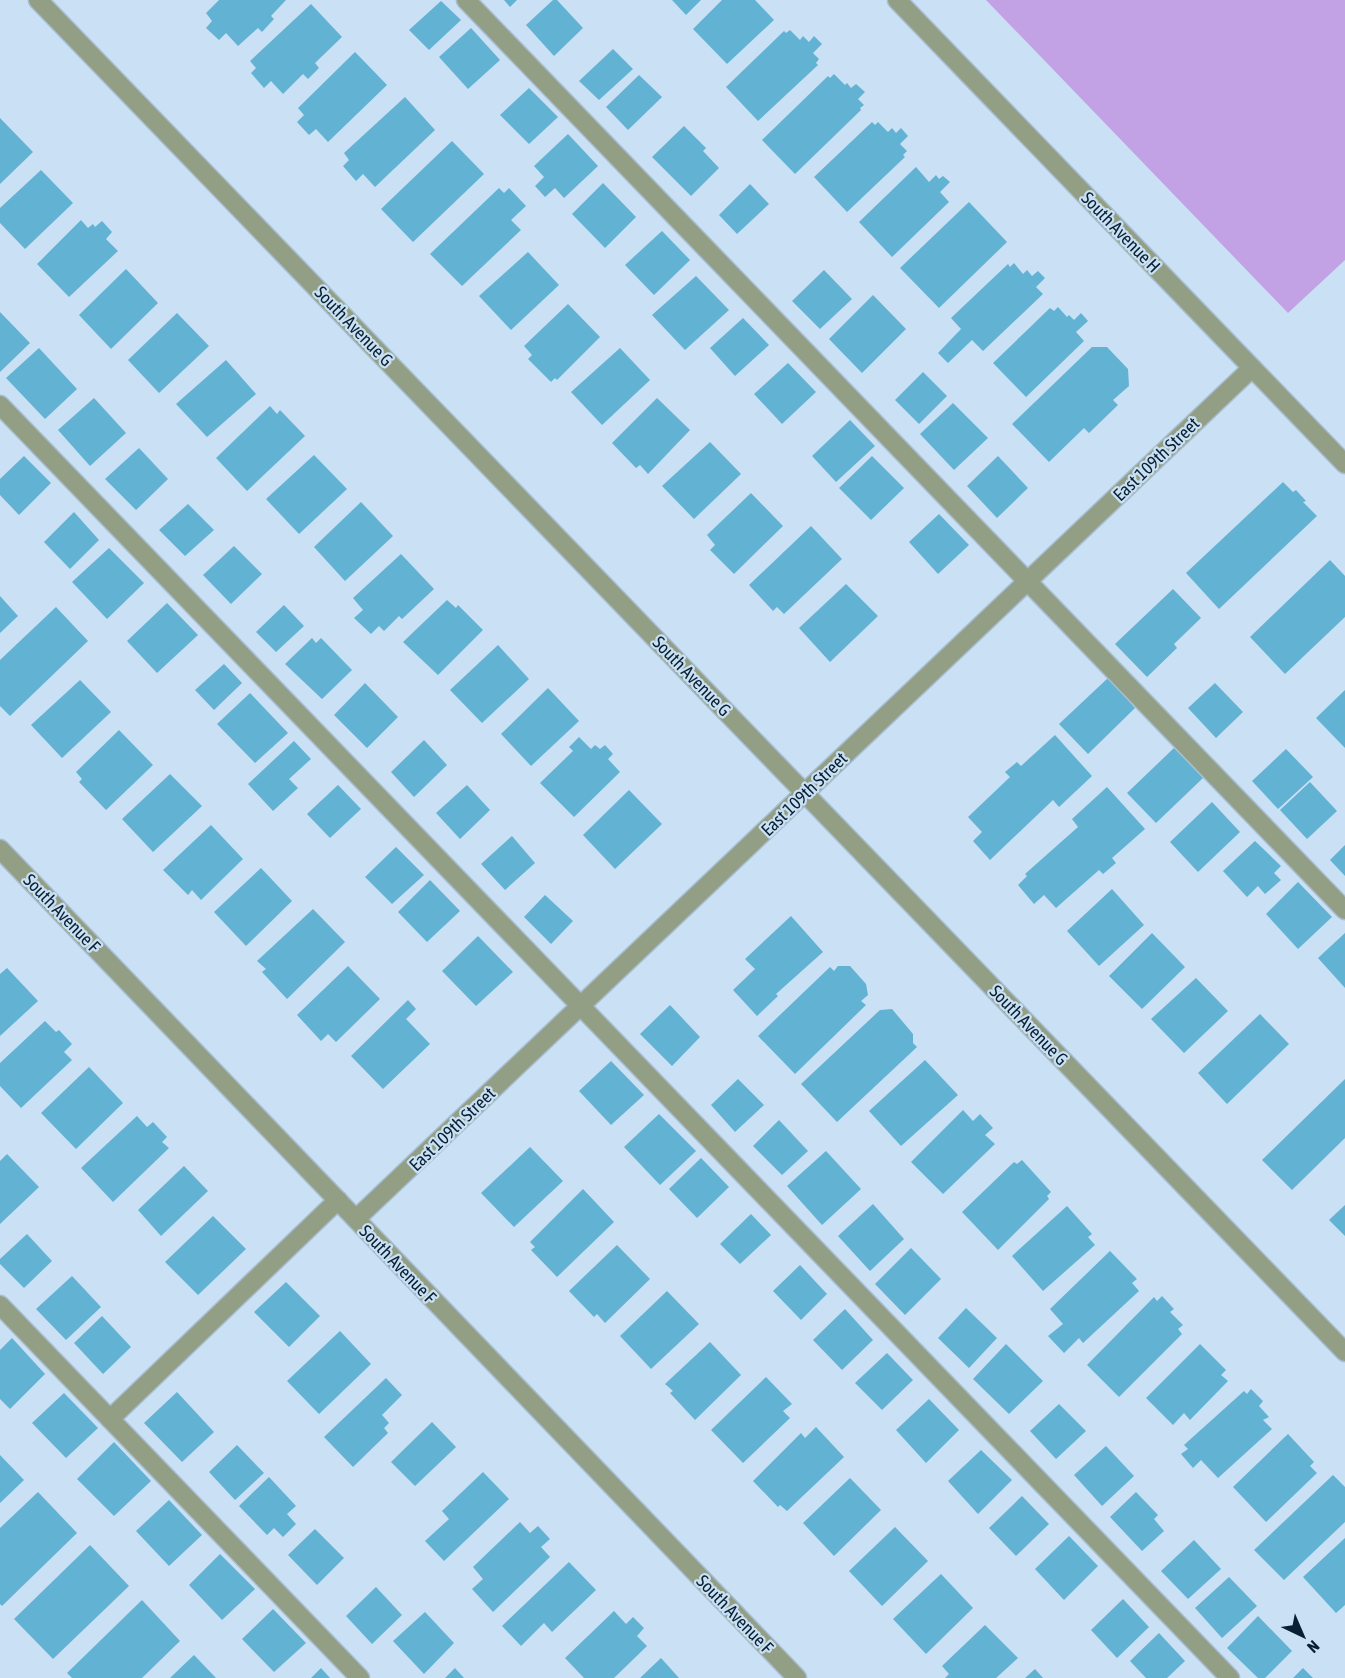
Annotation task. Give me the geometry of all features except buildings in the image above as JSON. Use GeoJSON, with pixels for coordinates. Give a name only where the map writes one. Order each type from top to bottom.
{"type":"FeatureCollection","features":[{"type":"Feature","properties":{"kind":"street","name":"South Avenue G"},"geometry":{"type":"LineString","coordinates":[[38,0],[1345,1352]]}},
{"type":"Feature","properties":{"kind":"street"},"geometry":{"type":"LineString","coordinates":[[466,0],[1345,910]]}},
{"type":"Feature","properties":{"kind":"street","name":"South Avenue H"},"geometry":{"type":"LineString","coordinates":[[897,0],[1345,464]]}},
{"type":"Feature","properties":{"kind":"street","name":"East 109th Street"},"geometry":{"type":"LineString","coordinates":[[356,1219],[1252,368]]}},
{"type":"Feature","properties":{"kind":"street"},"geometry":{"type":"LineString","coordinates":[[0,405],[1230,1678]]}},
{"type":"Feature","properties":{"kind":"street","name":"South Avenue F"},"geometry":{"type":"LineString","coordinates":[[0,849],[797,1678]]}},
{"type":"Feature","properties":{"kind":"street"},"geometry":{"type":"LineString","coordinates":[[110,1419],[338,1200]]}},
{"type":"Feature","properties":{"kind":"street"},"geometry":{"type":"LineString","coordinates":[[0,1305],[360,1678]]}},
{"type":"Feature","properties":{"kind":"shaded area"},"geometry":{"type":"Polygon","coordinates":[[[986,0],[1345,0],[1345,260],[1288,313],[986,0]]]}}]}
